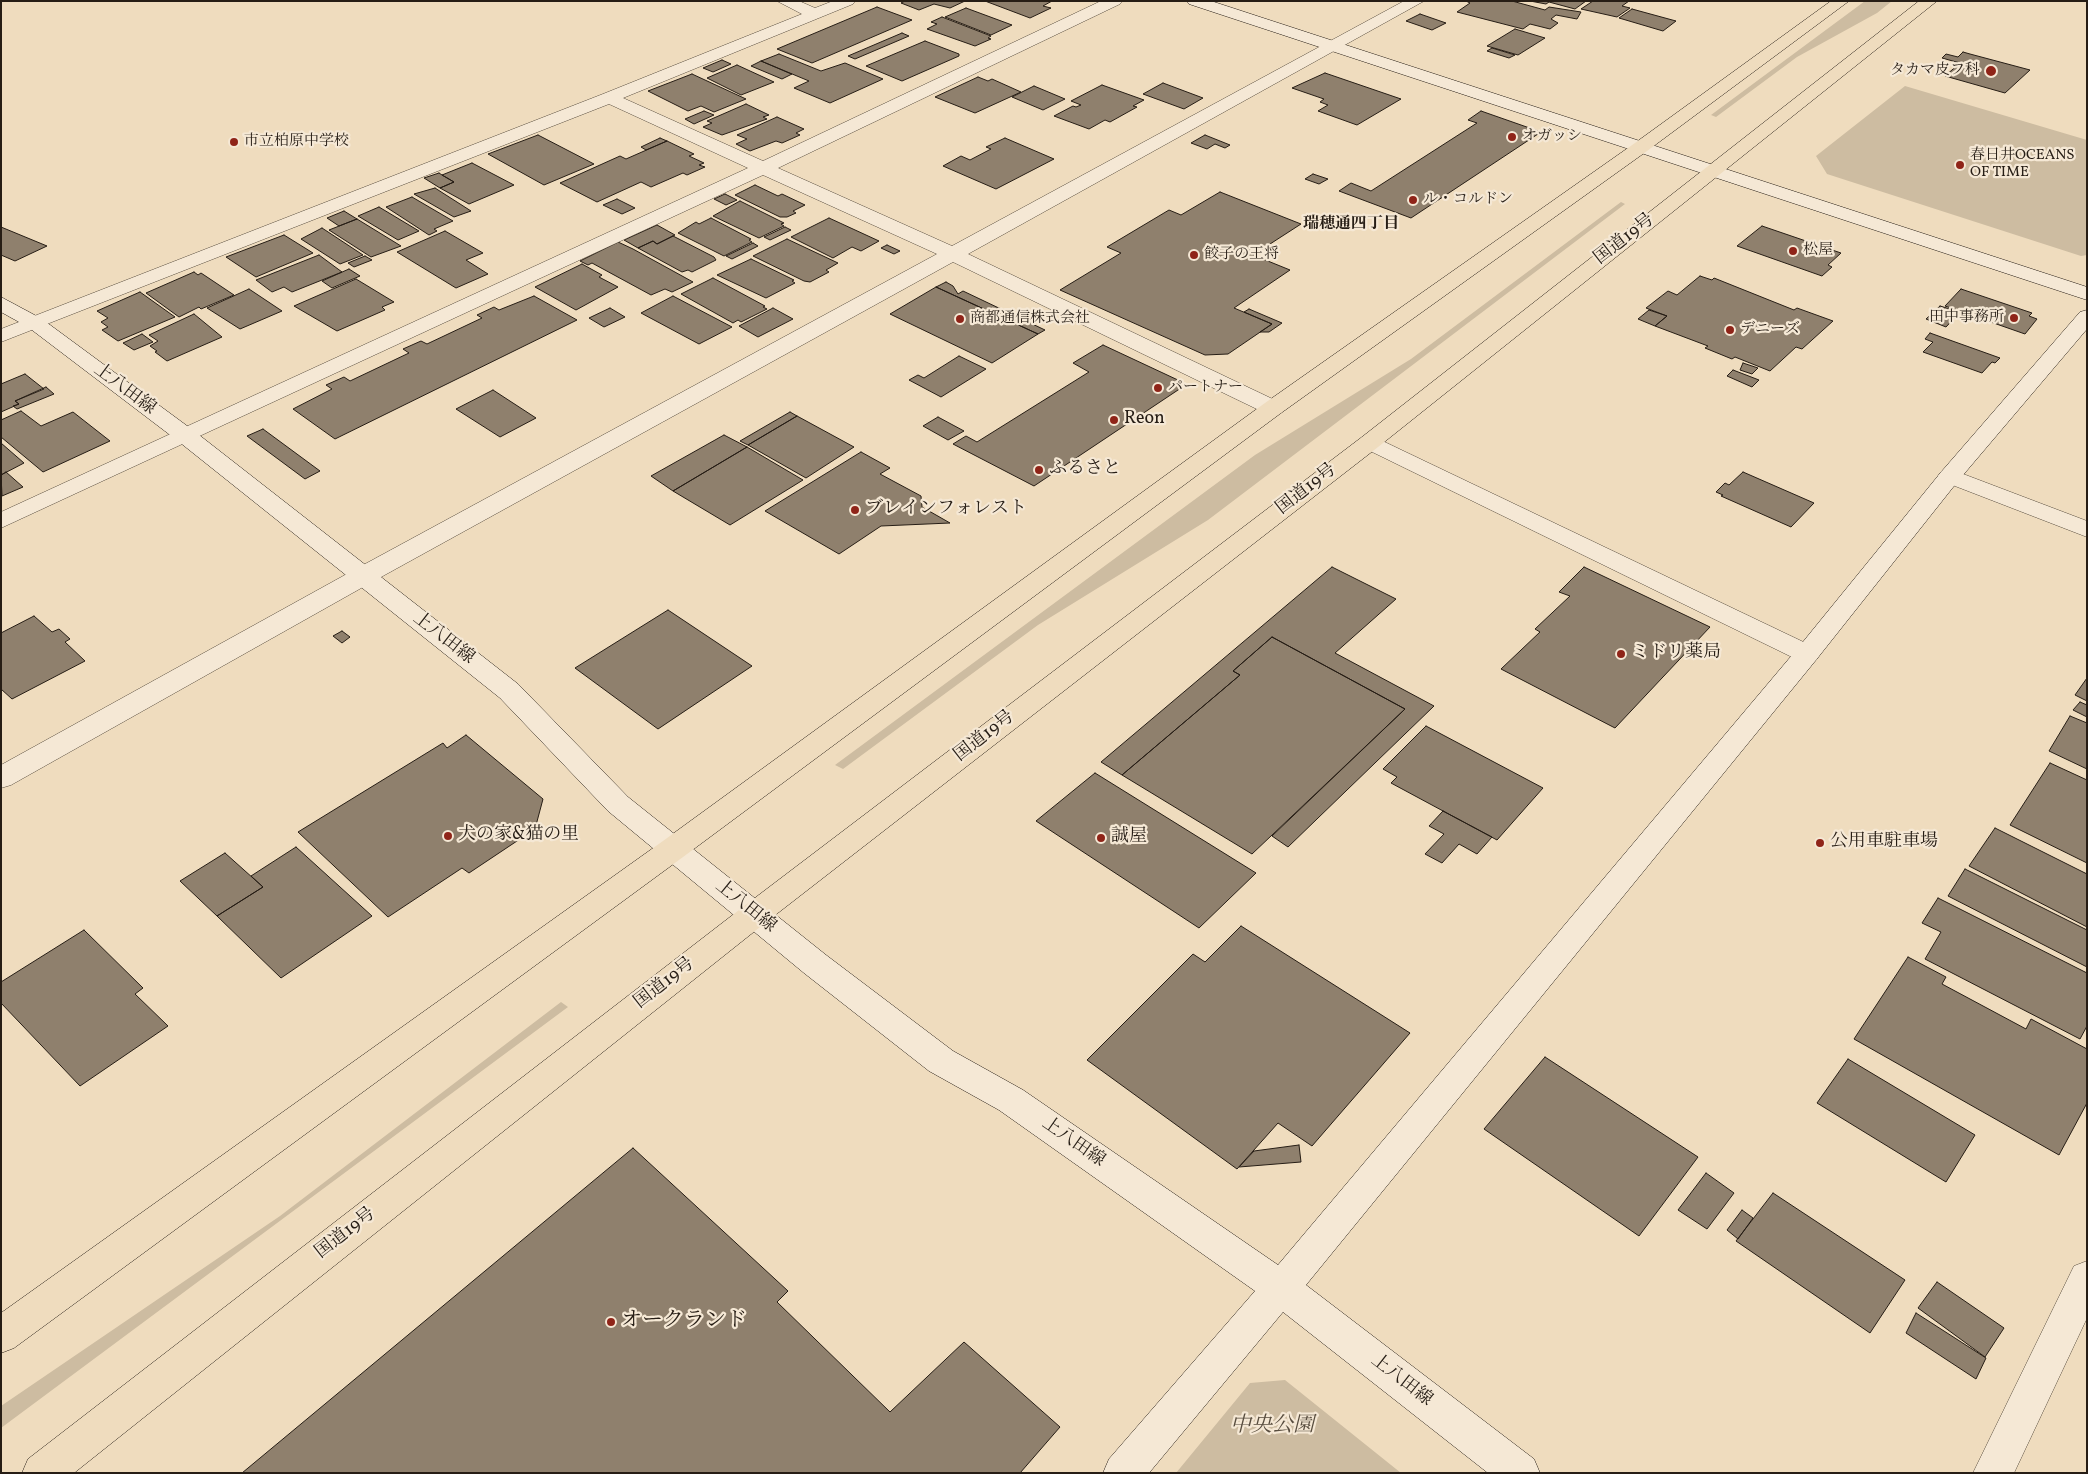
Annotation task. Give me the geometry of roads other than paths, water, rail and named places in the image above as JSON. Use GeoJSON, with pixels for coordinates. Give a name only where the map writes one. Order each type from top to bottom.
{"type":"FeatureCollection","features":[{"type":"Feature","properties":{"kind":"highway"},"geometry":{"type":"LineString","coordinates":[[1,1335],[673,849],[1273,408],[1642,147],[1841,1]]}},
{"type":"Feature","properties":{"kind":"highway","name":"国道19号"},"geometry":{"type":"LineString","coordinates":[[42,1473],[754,915],[1370,442],[1929,1]]}},
{"type":"Feature","properties":{"kind":"street"},"geometry":{"type":"LineString","coordinates":[[785,1],[815,14]]}},
{"type":"Feature","properties":{"kind":"street"},"geometry":{"type":"LineString","coordinates":[[1,336],[609,98],[847,1]]}},
{"type":"Feature","properties":{"kind":"street"},"geometry":{"type":"LineString","coordinates":[[1,521],[763,168],[1114,1]]}},
{"type":"Feature","properties":{"kind":"street"},"geometry":{"type":"LineString","coordinates":[[1195,1],[2087,294]]}},
{"type":"Feature","properties":{"kind":"street"},"geometry":{"type":"LineString","coordinates":[[1,778],[363,576],[1416,1]]}},
{"type":"Feature","properties":{"kind":"street"},"geometry":{"type":"LineString","coordinates":[[609,98],[952,254],[1273,408]]}},
{"type":"Feature","properties":{"kind":"street","name":"上八田線"},"geometry":{"type":"LineString","coordinates":[[1,303],[35,322],[186,436],[510,691],[618,804],[754,915],[941,1061],[1012,1100],[1281,1288],[1520,1473]]}},
{"type":"Feature","properties":{"kind":"street"},"geometry":{"type":"LineString","coordinates":[[1123,1473],[1281,1288],[1807,654],[1950,476],[2087,316]]}},
{"type":"Feature","properties":{"kind":"street"},"geometry":{"type":"LineString","coordinates":[[1370,442],[1807,654]]}},
{"type":"Feature","properties":{"kind":"street"},"geometry":{"type":"LineString","coordinates":[[1950,476],[2087,530]]}},
{"type":"Feature","properties":{"kind":"street"},"geometry":{"type":"LineString","coordinates":[[1993,1473],[2087,1278]]}},
{"type":"Feature","properties":{"kind":"place","name":"タカマ皮フ科"},"geometry":{"type":"Point","coordinates":[1991,71]}},
{"type":"Feature","properties":{"kind":"place","name":"オガッシ"},"geometry":{"type":"Point","coordinates":[1512,137]}},
{"type":"Feature","properties":{"kind":"place","name":"市立柏原中学校"},"geometry":{"type":"Point","coordinates":[234,142]}},
{"type":"Feature","properties":{"kind":"place","name":"春日井OCEANS OF TIME"},"geometry":{"type":"Point","coordinates":[1960,165]}},
{"type":"Feature","properties":{"kind":"place","name":"ル・コルドン"},"geometry":{"type":"Point","coordinates":[1413,200]}},
{"type":"Feature","properties":{"kind":"place","name":"松屋"},"geometry":{"type":"Point","coordinates":[1793,251]}},
{"type":"Feature","properties":{"kind":"place","name":"餃子の王将"},"geometry":{"type":"Point","coordinates":[1194,255]}},
{"type":"Feature","properties":{"kind":"place","name":"田中事務所"},"geometry":{"type":"Point","coordinates":[2014,318]}},
{"type":"Feature","properties":{"kind":"place","name":"商都通信株式会社"},"geometry":{"type":"Point","coordinates":[960,319]}},
{"type":"Feature","properties":{"kind":"place","name":"デニーズ"},"geometry":{"type":"Point","coordinates":[1730,330]}},
{"type":"Feature","properties":{"kind":"place","name":"パートナー"},"geometry":{"type":"Point","coordinates":[1158,388]}},
{"type":"Feature","properties":{"kind":"place","name":"Reon"},"geometry":{"type":"Point","coordinates":[1114,420]}},
{"type":"Feature","properties":{"kind":"place","name":"ふるさと"},"geometry":{"type":"Point","coordinates":[1039,470]}},
{"type":"Feature","properties":{"kind":"place","name":"ブレインフォレスト"},"geometry":{"type":"Point","coordinates":[855,510]}},
{"type":"Feature","properties":{"kind":"place","name":"ミドリ薬局"},"geometry":{"type":"Point","coordinates":[1621,654]}},
{"type":"Feature","properties":{"kind":"place","name":"犬の家&猫の里"},"geometry":{"type":"Point","coordinates":[448,836]}},
{"type":"Feature","properties":{"kind":"place","name":"誠屋"},"geometry":{"type":"Point","coordinates":[1101,838]}},
{"type":"Feature","properties":{"kind":"place","name":"公用車駐車場"},"geometry":{"type":"Point","coordinates":[1820,843]}},
{"type":"Feature","properties":{"kind":"place","name":"オークランド"},"geometry":{"type":"Point","coordinates":[611,1322]}},
{"type":"Feature","properties":{"kind":"district","name":"瑞穂通四丁目"},"geometry":{"type":"Point","coordinates":[1351,225]}},
{"type":"Feature","properties":{"kind":"park label","name":"中央公園"},"geometry":{"type":"Point","coordinates":[1272,1427]}}]}
